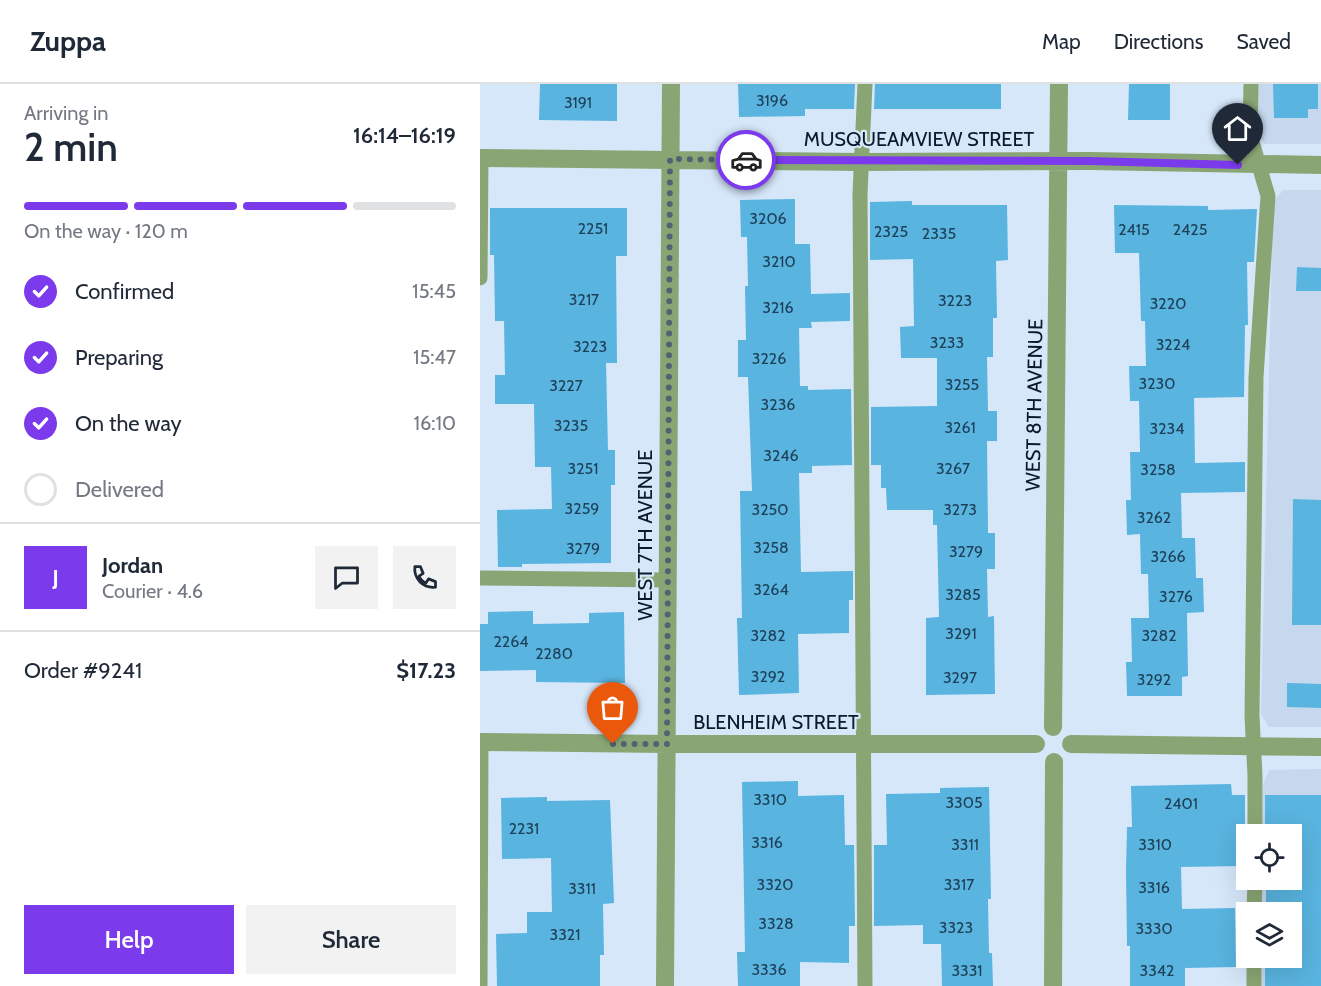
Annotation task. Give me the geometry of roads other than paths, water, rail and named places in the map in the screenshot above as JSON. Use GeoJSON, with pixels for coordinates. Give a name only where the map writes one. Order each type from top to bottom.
{"type":"FeatureCollection","features":[{"type":"Feature","properties":{"kind":"street","name":"WEST 7TH AVENUE"},"geometry":{"type":"LineString","coordinates":[[665,986],[671,84]]}},
{"type":"Feature","properties":{"kind":"street","name":"WEST 8TH AVENUE"},"geometry":{"type":"LineString","coordinates":[[1053,727],[1059,84]]}},
{"type":"Feature","properties":{"kind":"street","name":"MUSQUEAMVIEW STREET"},"geometry":{"type":"LineString","coordinates":[[481,158],[1321,165]]}},
{"type":"Feature","properties":{"kind":"street"},"geometry":{"type":"LineString","coordinates":[[1053,727],[1063,730],[1071,744],[1068,755],[1054,762],[1043,759],[1036,750],[1037,739],[1043,731],[1053,727]]}},
{"type":"Feature","properties":{"kind":"street","name":"BLENHEIM STREET"},"geometry":{"type":"LineString","coordinates":[[481,742],[1036,744]]}},
{"type":"Feature","properties":{"kind":"street"},"geometry":{"type":"LineString","coordinates":[[1071,744],[1321,747]]}},
{"type":"Feature","properties":{"kind":"street"},"geometry":{"type":"LineString","coordinates":[[1053,986],[1054,762]]}},
{"type":"Feature","properties":{"kind":"lane"},"geometry":{"type":"LineString","coordinates":[[865,84],[860,206],[865,986]]}},
{"type":"Feature","properties":{"kind":"lane"},"geometry":{"type":"LineString","coordinates":[[1251,84],[1250,135],[1268,196],[1256,377],[1252,716],[1255,824]]}},
{"type":"Feature","properties":{"kind":"lane"},"geometry":{"type":"LineString","coordinates":[[480,278],[481,158]]}},
{"type":"Feature","properties":{"kind":"lane"},"geometry":{"type":"LineString","coordinates":[[480,578],[667,580]]}},
{"type":"Feature","properties":{"kind":"lane"},"geometry":{"type":"LineString","coordinates":[[480,986],[481,742]]}},
{"type":"Feature","properties":{"kind":"lane"},"geometry":{"type":"LineString","coordinates":[[1254,968],[1254,986]]}}]}
